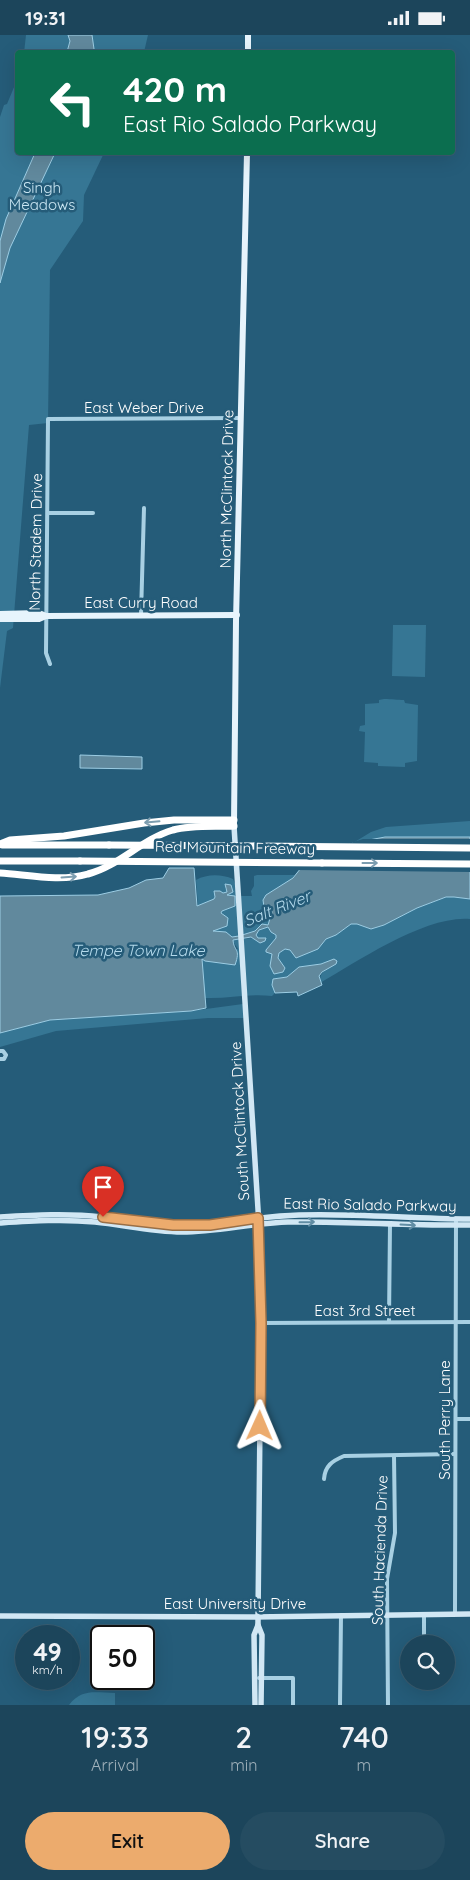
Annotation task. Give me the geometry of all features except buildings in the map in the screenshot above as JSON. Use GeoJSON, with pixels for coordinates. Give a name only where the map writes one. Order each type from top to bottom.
{"type":"FeatureCollection","features":[{"type":"Feature","properties":{"kind":"highway"},"geometry":{"type":"LineString","coordinates":[[0,845],[10,840],[64,836],[174,820],[234,823]]}},
{"type":"Feature","properties":{"kind":"highway"},"geometry":{"type":"LineString","coordinates":[[0,873],[60,878],[80,876],[100,870],[173,830],[234,823]]}},
{"type":"Feature","properties":{"kind":"highway","name":"Red Mountain Freeway"},"geometry":{"type":"LineString","coordinates":[[0,845],[470,847]]}},
{"type":"Feature","properties":{"kind":"highway","name":"Red Mountain Freeway"},"geometry":{"type":"LineString","coordinates":[[0,861],[470,864]]}},
{"type":"Feature","properties":{"kind":"main road"},"geometry":{"type":"LineString","coordinates":[[248,35],[248,50]]}},
{"type":"Feature","properties":{"kind":"main road","name":"North McClintock Drive"},"geometry":{"type":"LineString","coordinates":[[234,823],[247,155]]}},
{"type":"Feature","properties":{"kind":"main road","name":"East Curry Road"},"geometry":{"type":"LineString","coordinates":[[0,613],[39,613],[46,616]]}},
{"type":"Feature","properties":{"kind":"main road","name":"East Curry Road"},"geometry":{"type":"LineString","coordinates":[[0,619],[39,619],[46,616],[237,615]]}},
{"type":"Feature","properties":{"kind":"main road","name":"South McClintock Drive"},"geometry":{"type":"LineString","coordinates":[[234,823],[259,1225],[261,1323],[258,1625],[262,1635],[255,1705]]}},
{"type":"Feature","properties":{"kind":"main road","name":"East Rio Salado Parkway"},"geometry":{"type":"LineString","coordinates":[[0,1217],[62,1215],[173,1225],[210,1225],[258,1218],[306,1215],[389,1217],[456,1222],[470,1225]]}},
{"type":"Feature","properties":{"kind":"main road","name":"East Rio Salado Parkway"},"geometry":{"type":"LineString","coordinates":[[0,1223],[63,1220],[95,1222],[151,1230],[210,1231],[285,1222],[334,1221],[390,1224],[456,1222],[470,1219]]}},
{"type":"Feature","properties":{"kind":"main road","name":"East University Drive"},"geometry":{"type":"LineString","coordinates":[[0,1616],[258,1617],[470,1614]]}},
{"type":"Feature","properties":{"kind":"main road","name":"South McClintock Drive"},"geometry":{"type":"LineString","coordinates":[[258,1678],[261,1705]]}},
{"type":"Feature","properties":{"kind":"street","name":"East Weber Drive"},"geometry":{"type":"LineString","coordinates":[[48,419],[241,418]]}},
{"type":"Feature","properties":{"kind":"street","name":"North Stadem Drive"},"geometry":{"type":"LineString","coordinates":[[48,419],[46,653],[50,664]]}},
{"type":"Feature","properties":{"kind":"street"},"geometry":{"type":"LineString","coordinates":[[141,615],[144,508]]}},
{"type":"Feature","properties":{"kind":"street"},"geometry":{"type":"LineString","coordinates":[[48,513],[93,513]]}},
{"type":"Feature","properties":{"kind":"street"},"geometry":{"type":"LineString","coordinates":[[0,1051],[3,1051],[6,1055],[4,1059],[0,1060]]}},
{"type":"Feature","properties":{"kind":"street"},"geometry":{"type":"LineString","coordinates":[[389,1217],[389,1321]]}},
{"type":"Feature","properties":{"kind":"street","name":"South Perry Lane"},"geometry":{"type":"LineString","coordinates":[[455,1614],[456,1222]]}},
{"type":"Feature","properties":{"kind":"street","name":"East 3rd Street"},"geometry":{"type":"LineString","coordinates":[[261,1323],[470,1322]]}},
{"type":"Feature","properties":{"kind":"street"},"geometry":{"type":"LineString","coordinates":[[456,1419],[470,1419]]}},
{"type":"Feature","properties":{"kind":"street"},"geometry":{"type":"LineString","coordinates":[[324,1479],[326,1467],[334,1460],[344,1457],[455,1454]]}},
{"type":"Feature","properties":{"kind":"street","name":"South Hacienda Drive"},"geometry":{"type":"LineString","coordinates":[[388,1705],[388,1569],[395,1533],[394,1456]]}},
{"type":"Feature","properties":{"kind":"street"},"geometry":{"type":"LineString","coordinates":[[340,1705],[341,1615]]}},
{"type":"Feature","properties":{"kind":"street"},"geometry":{"type":"LineString","coordinates":[[424,1615],[424,1635]]}},
{"type":"Feature","properties":{"kind":"street"},"geometry":{"type":"LineString","coordinates":[[258,1678],[292,1678],[293,1705]]}},
{"type":"Feature","properties":{"kind":"green space"},"geometry":{"type":"Polygon","coordinates":[[[26,35],[148,35],[144,50],[24,50],[26,35]]]}},
{"type":"Feature","properties":{"kind":"green space","name":"Singh Meadows"},"geometry":{"type":"Polygon","coordinates":[[[15,85],[15,155],[103,155],[84,195],[83,221],[50,270],[48,423],[29,425],[13,628],[7,631],[0,688],[0,117],[4,105],[7,104],[15,85]]]}},
{"type":"Feature","properties":{"kind":"green space"},"geometry":{"type":"Polygon","coordinates":[[[393,625],[426,625],[425,677],[392,676],[393,625]]]}},
{"type":"Feature","properties":{"kind":"green space"},"geometry":{"type":"Polygon","coordinates":[[[379,700],[404,700],[405,703],[418,705],[417,761],[405,763],[405,767],[378,766],[378,763],[364,762],[365,732],[359,731],[360,726],[365,725],[365,704],[379,703],[379,700]]]}},
{"type":"Feature","properties":{"kind":"green space"},"geometry":{"type":"Polygon","coordinates":[[[470,821],[470,837],[385,837],[353,843],[371,832],[386,827],[470,821]]]}},
{"type":"Feature","properties":{"kind":"green space"},"geometry":{"type":"Polygon","coordinates":[[[295,875],[269,906],[272,912],[268,925],[260,926],[255,931],[232,937],[226,932],[214,932],[214,929],[224,928],[222,911],[235,906],[227,895],[230,894],[231,885],[225,888],[227,892],[215,895],[214,899],[198,906],[196,880],[209,876],[228,877],[233,879],[240,896],[252,896],[254,876],[295,875]]]}},
{"type":"Feature","properties":{"kind":"green space"},"geometry":{"type":"Polygon","coordinates":[[[447,897],[470,899],[470,919],[433,924],[413,932],[393,941],[320,983],[322,973],[336,964],[334,960],[299,967],[287,977],[273,979],[272,985],[275,993],[272,996],[255,995],[205,998],[202,958],[205,961],[238,949],[233,940],[258,938],[256,935],[259,930],[268,927],[276,935],[276,938],[266,950],[272,953],[285,968],[278,958],[279,953],[285,949],[318,949],[326,939],[336,935],[351,924],[371,929],[384,925],[417,908],[447,897]]]}},
{"type":"Feature","properties":{"kind":"green space"},"geometry":{"type":"Polygon","coordinates":[[[243,1004],[244,1018],[208,1018],[56,1031],[0,1047],[0,1033],[50,1020],[191,1011],[243,1004]]]}},
{"type":"Feature","properties":{"kind":"green space"},"geometry":{"type":"Polygon","coordinates":[[[96,1692],[115,1693],[115,1705],[69,1705],[84,1694],[96,1692]]]}},
{"type":"Feature","properties":{"kind":"water"},"geometry":{"type":"Polygon","coordinates":[[[68,35],[92,35],[94,49],[68,50],[70,41],[68,35]]]}},
{"type":"Feature","properties":{"kind":"water"},"geometry":{"type":"Polygon","coordinates":[[[34,155],[54,155],[10,248],[0,283],[0,241],[6,219],[34,155]]]}},
{"type":"Feature","properties":{"kind":"water"},"geometry":{"type":"Polygon","coordinates":[[[80,755],[142,757],[142,769],[80,768],[80,755]]]}},
{"type":"Feature","properties":{"kind":"water"},"geometry":{"type":"Polygon","coordinates":[[[385,837],[470,837],[470,899],[446,897],[371,929],[351,924],[336,935],[326,939],[318,949],[296,958],[290,950],[285,949],[279,953],[278,958],[285,968],[283,972],[274,974],[270,966],[272,954],[266,952],[266,950],[276,938],[276,935],[268,927],[259,930],[256,935],[258,938],[266,938],[265,941],[260,943],[251,937],[233,940],[237,953],[235,965],[202,959],[206,1008],[191,1011],[50,1020],[0,1033],[0,896],[98,895],[129,888],[146,880],[163,878],[169,868],[194,868],[197,906],[214,899],[214,891],[227,892],[225,884],[231,885],[233,892],[227,895],[235,896],[235,906],[221,913],[228,918],[227,926],[213,931],[226,932],[232,937],[239,936],[255,931],[262,924],[268,925],[272,912],[269,906],[264,907],[263,900],[266,895],[293,878],[309,858],[353,843],[385,837]]]}},
{"type":"Feature","properties":{"kind":"water"},"geometry":{"type":"Polygon","coordinates":[[[334,959],[337,961],[336,964],[322,972],[319,976],[322,985],[298,996],[297,992],[275,993],[272,985],[273,979],[287,977],[299,967],[321,964],[334,959]]]}},
{"type":"Feature","properties":{"kind":"pier"},"geometry":{"type":"Polygon","coordinates":[[[363,839],[470,839],[470,872],[295,870],[308,856],[363,839]]]}},
{"type":"Feature","properties":{"kind":"route"},"geometry":{"type":"LineString","coordinates":[[103,1217],[130,1222],[173,1225],[210,1225],[258,1218],[261,1323],[260,1426]]}},
{"type":"Feature","properties":{"kind":"water label","name":"Salt River"},"geometry":{"type":"Point","coordinates":[277,908]}},
{"type":"Feature","properties":{"kind":"water label","name":"Tempe Town Lake"},"geometry":{"type":"Point","coordinates":[138,950]}}]}
